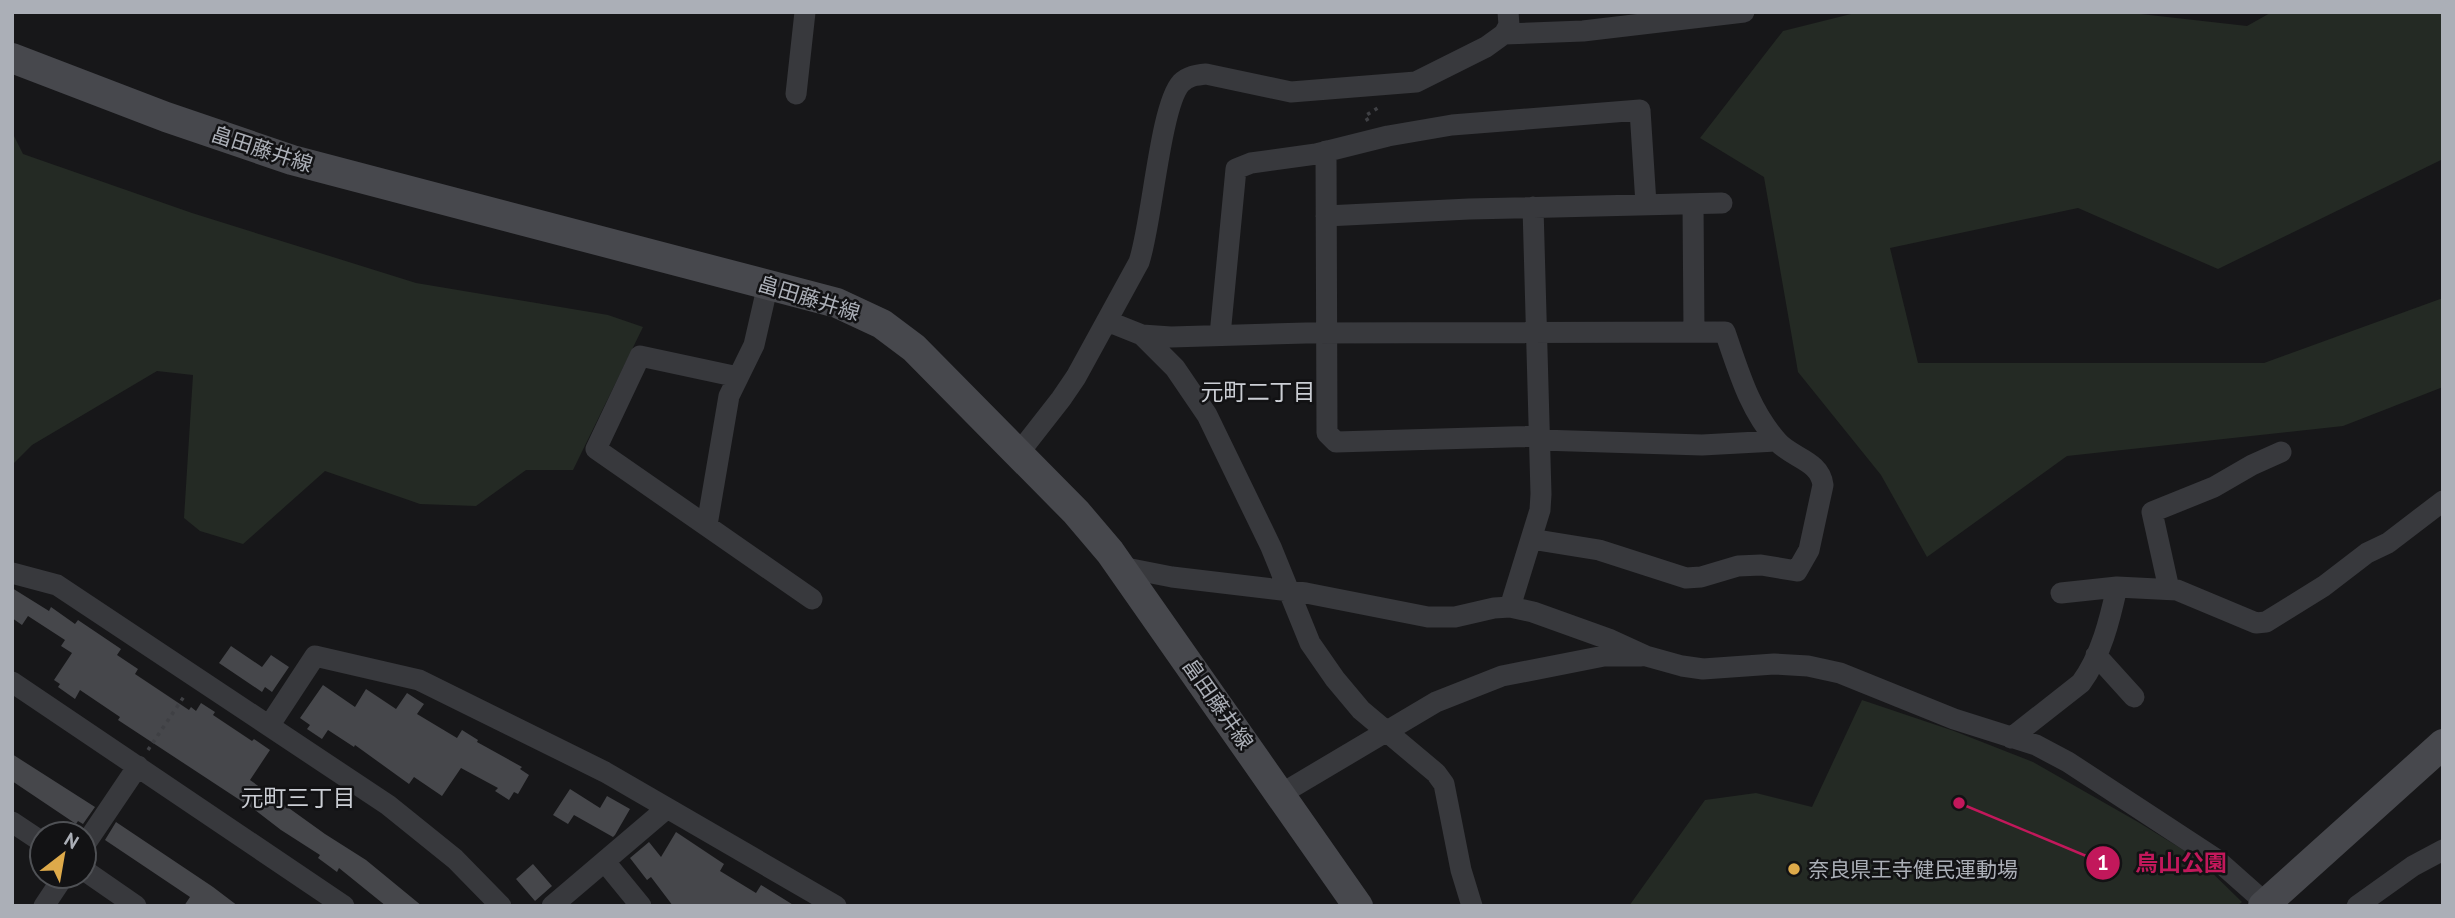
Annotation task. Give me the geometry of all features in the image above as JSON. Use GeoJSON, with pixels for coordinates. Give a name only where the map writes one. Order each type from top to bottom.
{"type":"FeatureCollection","features":[{"type":"Feature","properties":{"kind":"main road","name":"畠田藤井線"},"geometry":{"type":"LineString","coordinates":[[12,58],[166,117],[292,160],[768,284],[853,309],[898,335],[1076,512],[1121,567],[1358,906]]}},
{"type":"Feature","properties":{"kind":"main road"},"geometry":{"type":"LineString","coordinates":[[2266,905],[2443,744]]}},
{"type":"Feature","properties":{"kind":"street"},"geometry":{"type":"LineString","coordinates":[[796,94],[805,12]]}},
{"type":"Feature","properties":{"kind":"street"},"geometry":{"type":"LineString","coordinates":[[1018,454],[1061,399],[1139,262],[1146,241],[1167,116],[1181,83],[1193,75],[1206,74],[1291,92],[1416,82],[1486,47],[1504,34],[1509,24],[1508,12]]}},
{"type":"Feature","properties":{"kind":"street"},"geometry":{"type":"LineString","coordinates":[[1504,34],[1583,32],[1744,12]]}},
{"type":"Feature","properties":{"kind":"street"},"geometry":{"type":"LineString","coordinates":[[1220,335],[1236,169],[1251,163],[1326,151],[1388,136],[1452,125],[1640,110],[1646,204]]}},
{"type":"Feature","properties":{"kind":"street"},"geometry":{"type":"LineString","coordinates":[[1326,151],[1326,433],[1336,442],[1540,438],[1702,445],[1776,441]]}},
{"type":"Feature","properties":{"kind":"street"},"geometry":{"type":"LineString","coordinates":[[1326,216],[1533,207],[1721,203]]}},
{"type":"Feature","properties":{"kind":"street"},"geometry":{"type":"LineString","coordinates":[[1693,204],[1694,332]]}},
{"type":"Feature","properties":{"kind":"street"},"geometry":{"type":"LineString","coordinates":[[1510,607],[1540,510],[1541,494],[1533,207]]}},
{"type":"Feature","properties":{"kind":"street"},"geometry":{"type":"LineString","coordinates":[[707,525],[729,396],[754,345],[768,284]]}},
{"type":"Feature","properties":{"kind":"street"},"geometry":{"type":"LineString","coordinates":[[1107,321],[1142,335],[1171,337],[1725,332],[1754,411],[1776,441],[1815,466],[1822,475],[1823,485],[1809,550],[1797,571],[1761,565],[1738,566],[1701,577],[1686,578],[1599,550],[1531,539]]}},
{"type":"Feature","properties":{"kind":"street"},"geometry":{"type":"LineString","coordinates":[[1142,335],[1175,368],[1207,415],[1271,547],[1310,643],[1361,710],[1436,773],[1444,784],[1461,870],[1472,906]]}},
{"type":"Feature","properties":{"kind":"street"},"geometry":{"type":"LineString","coordinates":[[738,377],[640,356],[596,449],[812,599]]}},
{"type":"Feature","properties":{"kind":"street"},"geometry":{"type":"LineString","coordinates":[[2169,589],[2152,512],[2214,487],[2252,464],[2281,452]]}},
{"type":"Feature","properties":{"kind":"street"},"geometry":{"type":"LineString","coordinates":[[2061,593],[2117,587],[2169,589],[2194,596],[2256,622],[2266,622],[2324,586],[2367,553],[2388,543],[2443,501]]}},
{"type":"Feature","properties":{"kind":"street"},"geometry":{"type":"LineString","coordinates":[[1121,567],[1172,577],[1289,591],[1429,617],[1455,617],[1510,607],[1533,612],[1611,640],[1646,656],[1682,666],[1703,669],[1773,664],[1808,666],[1840,673],[1954,719],[2035,746],[2067,762],[2216,859],[2266,905]]}},
{"type":"Feature","properties":{"kind":"street"},"geometry":{"type":"LineString","coordinates":[[12,573],[57,585],[388,805],[456,859],[501,906]]}},
{"type":"Feature","properties":{"kind":"street"},"geometry":{"type":"LineString","coordinates":[[2011,738],[2081,683],[2089,672],[2111,614],[2117,587]]}},
{"type":"Feature","properties":{"kind":"street"},"geometry":{"type":"LineString","coordinates":[[2096,655],[2134,697]]}},
{"type":"Feature","properties":{"kind":"street"},"geometry":{"type":"LineString","coordinates":[[269,726],[315,656],[419,680],[605,772],[805,898],[836,906]]}},
{"type":"Feature","properties":{"kind":"street"},"geometry":{"type":"LineString","coordinates":[[1281,794],[1436,702],[1502,676],[1604,656],[1646,656]]}},
{"type":"Feature","properties":{"kind":"street"},"geometry":{"type":"LineString","coordinates":[[12,682],[344,906]]}},
{"type":"Feature","properties":{"kind":"street"},"geometry":{"type":"LineString","coordinates":[[98,825],[138,766]]}},
{"type":"Feature","properties":{"kind":"street"},"geometry":{"type":"LineString","coordinates":[[552,906],[666,810]]}},
{"type":"Feature","properties":{"kind":"street"},"geometry":{"type":"LineString","coordinates":[[12,822],[28,833]]}},
{"type":"Feature","properties":{"kind":"street"},"geometry":{"type":"LineString","coordinates":[[2357,906],[2413,866],[2443,850]]}},
{"type":"Feature","properties":{"kind":"street"},"geometry":{"type":"LineString","coordinates":[[604,862],[641,906]]}},
{"type":"Feature","properties":{"kind":"street"},"geometry":{"type":"LineString","coordinates":[[98,880],[136,906]]}},
{"type":"Feature","properties":{"kind":"street"},"geometry":{"type":"LineString","coordinates":[[44,906],[55,890]]}},
{"type":"Feature","properties":{"kind":"path"},"geometry":{"type":"LineString","coordinates":[[138,766],[196,678]]}},
{"type":"Feature","properties":{"kind":"shaded area"},"geometry":{"type":"Polygon","coordinates":[[[1859,12],[2123,12],[2247,26],[2272,12],[2443,12],[2443,159],[2218,269],[2078,208],[1890,248],[1918,363],[2264,363],[2443,298],[2443,387],[2343,426],[2067,456],[1927,557],[1881,475],[1798,372],[1764,177],[1700,138],[1783,31],[1859,12]]]}},
{"type":"Feature","properties":{"kind":"shaded area"},"geometry":{"type":"Polygon","coordinates":[[[12,132],[23,154],[192,213],[416,283],[608,315],[643,327],[573,470],[526,470],[476,506],[420,504],[325,471],[243,544],[200,531],[184,518],[193,375],[157,371],[32,445],[12,465],[12,132]]]}},
{"type":"Feature","properties":{"kind":"shaded area"},"geometry":{"type":"Polygon","coordinates":[[[1862,700],[1954,731],[2033,762],[2198,859],[2242,902],[2237,906],[1629,906],[1705,800],[1756,793],[1812,807],[1862,700]]]}},
{"type":"Feature","properties":{"kind":"building"},"geometry":{"type":"Polygon","coordinates":[[[12,588],[49,611],[51,607],[75,624],[78,620],[121,649],[117,655],[138,669],[135,674],[189,710],[191,707],[196,711],[201,703],[215,712],[213,715],[270,750],[250,780],[366,860],[422,906],[386,906],[339,868],[337,872],[318,858],[320,855],[118,720],[120,717],[80,690],[75,699],[58,687],[60,684],[54,680],[72,653],[61,646],[65,640],[28,616],[22,625],[12,618],[12,588]]]}},
{"type":"Feature","properties":{"kind":"building"},"geometry":{"type":"Polygon","coordinates":[[[231,646],[262,667],[271,655],[289,667],[272,692],[265,687],[262,692],[219,663],[231,646]]]}},
{"type":"Feature","properties":{"kind":"building"},"geometry":{"type":"Polygon","coordinates":[[[323,685],[355,707],[366,689],[396,709],[407,693],[424,704],[417,714],[457,738],[462,730],[478,740],[477,742],[522,767],[520,769],[529,775],[518,794],[514,792],[509,800],[495,791],[498,788],[461,768],[442,796],[414,777],[409,784],[355,745],[354,747],[328,730],[322,739],[307,729],[310,725],[300,718],[323,685]]]}},
{"type":"Feature","properties":{"kind":"building"},"geometry":{"type":"Polygon","coordinates":[[[12,754],[95,807],[86,820],[70,820],[12,781],[12,754]]]}},
{"type":"Feature","properties":{"kind":"building"},"geometry":{"type":"Polygon","coordinates":[[[570,789],[600,808],[607,796],[630,809],[613,837],[574,815],[568,824],[553,815],[570,789]]]}},
{"type":"Feature","properties":{"kind":"building"},"geometry":{"type":"Polygon","coordinates":[[[116,822],[238,906],[184,906],[190,897],[105,840],[116,822]]]}},
{"type":"Feature","properties":{"kind":"building"},"geometry":{"type":"Polygon","coordinates":[[[676,832],[724,864],[720,871],[756,893],[761,885],[795,906],[673,906],[651,877],[647,880],[630,858],[649,842],[661,857],[676,832]]]}},
{"type":"Feature","properties":{"kind":"building"},"geometry":{"type":"Polygon","coordinates":[[[533,864],[552,886],[535,901],[516,879],[533,864]]]}},
{"type":"Feature","properties":{"kind":"place","name":"烏山公園"},"geometry":{"type":"Point","coordinates":[1959,803]}},
{"type":"Feature","properties":{"kind":"place","name":"奈良県王寺健民運動場"},"geometry":{"type":"Point","coordinates":[1794,869]}},
{"type":"Feature","properties":{"kind":"district","name":"元町二丁目"},"geometry":{"type":"Point","coordinates":[1258,391]}},
{"type":"Feature","properties":{"kind":"district","name":"元町三丁目"},"geometry":{"type":"Point","coordinates":[298,797]}}]}
